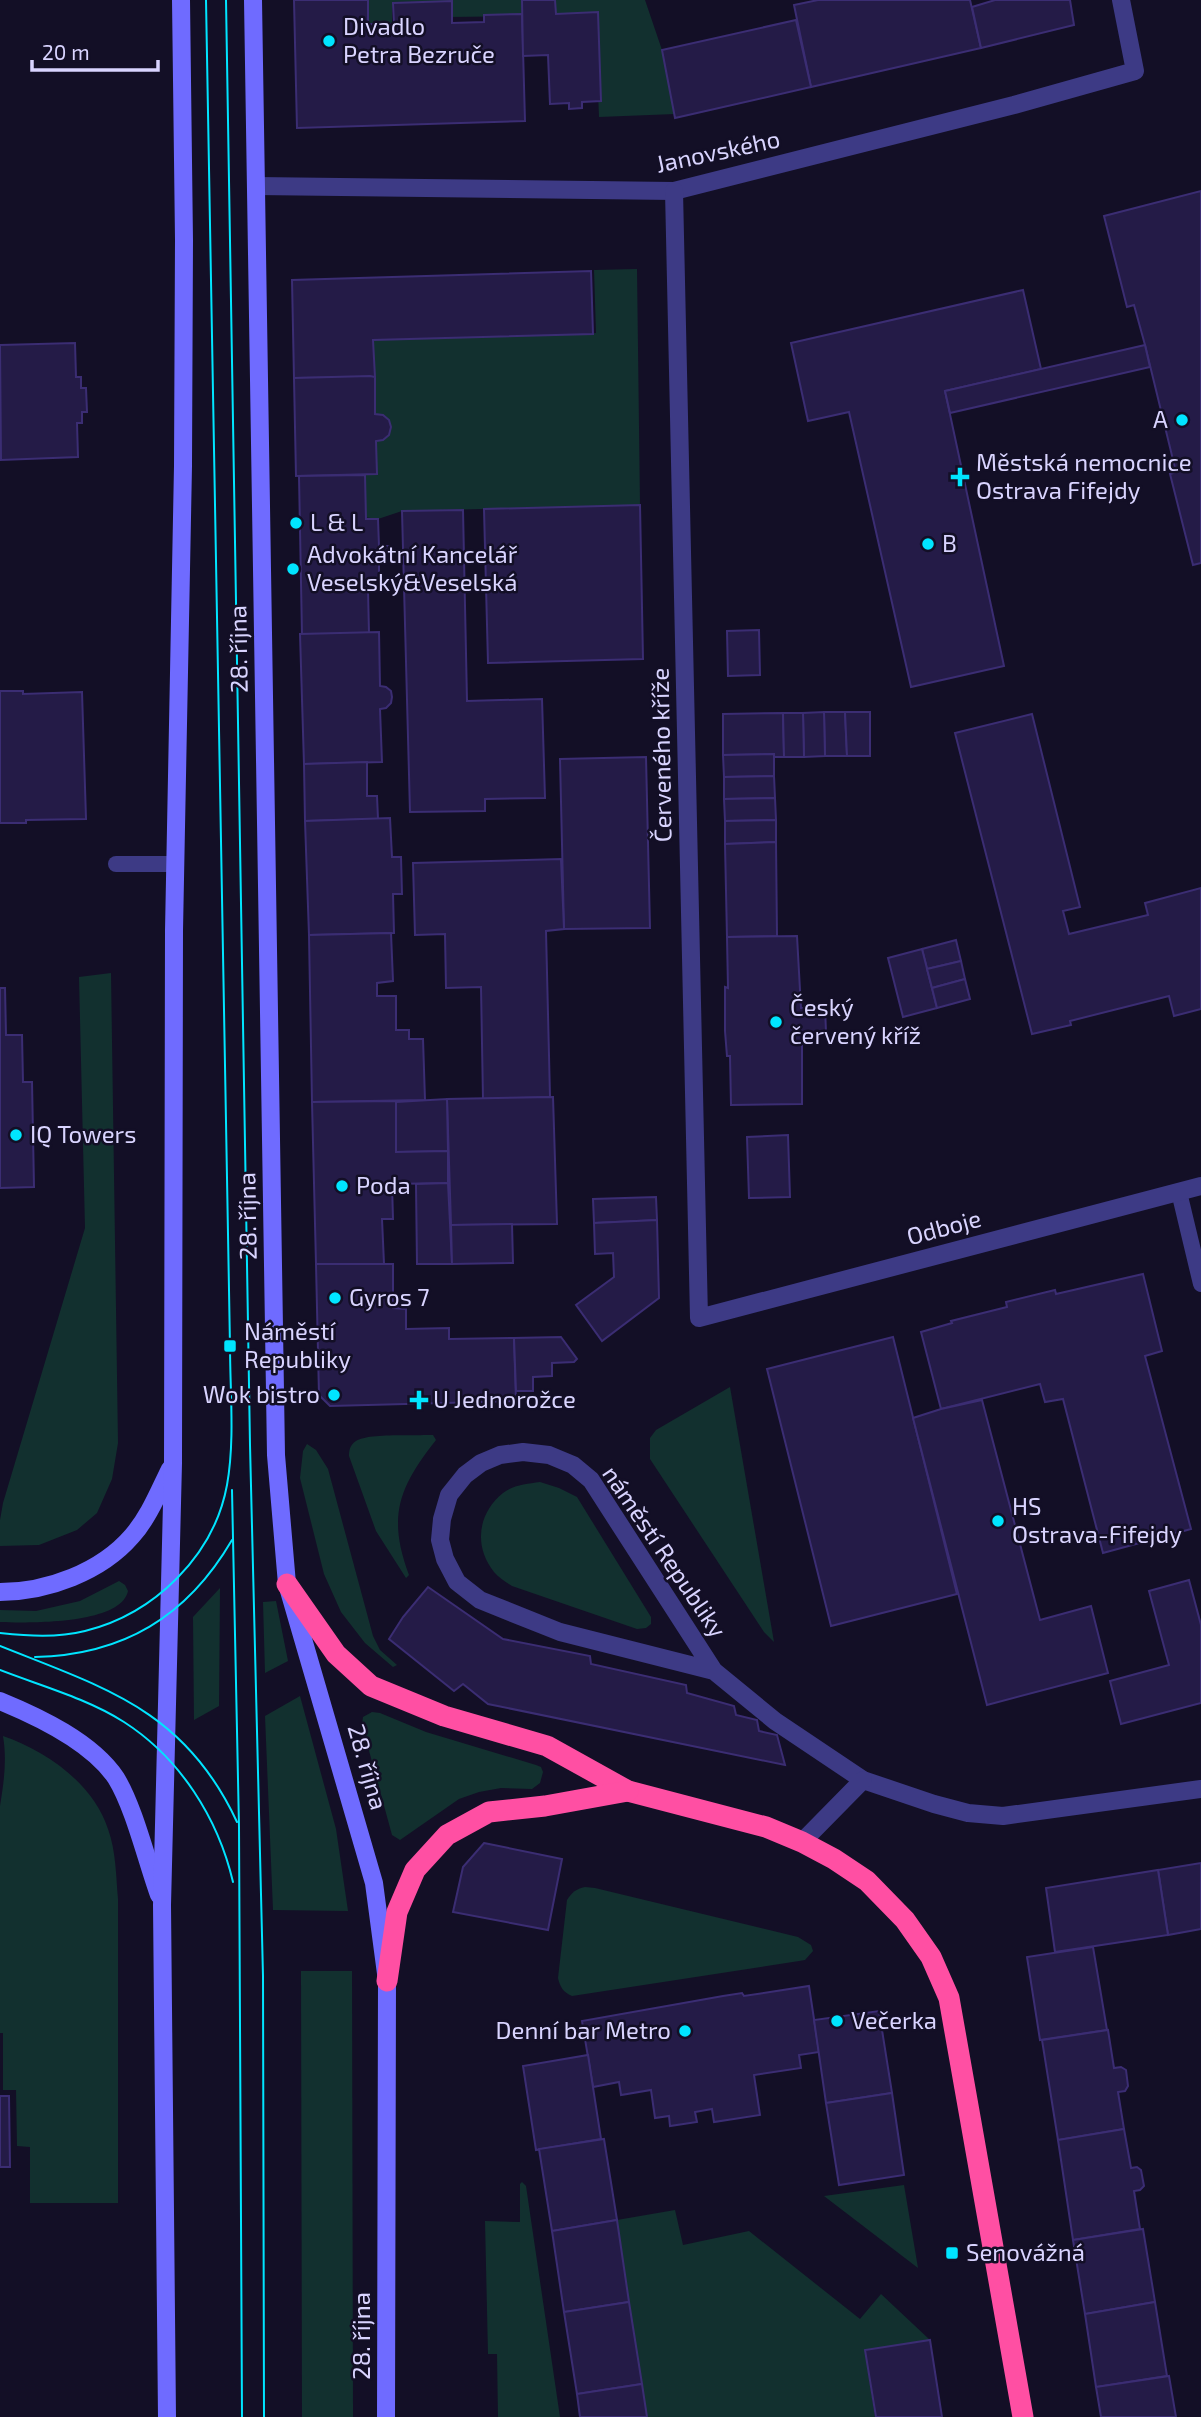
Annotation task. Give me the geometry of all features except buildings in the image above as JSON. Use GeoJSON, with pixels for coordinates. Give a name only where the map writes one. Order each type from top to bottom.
{"type":"FeatureCollection","features":[{"type":"Feature","properties":{"kind":"highway"},"geometry":{"type":"LineString","coordinates":[[287,1584],[336,1654],[371,1686],[444,1716],[547,1746],[628,1791],[766,1827],[802,1842],[867,1881],[905,1920],[931,1957],[949,1998],[1023,2417]]}},
{"type":"Feature","properties":{"kind":"highway"},"geometry":{"type":"LineString","coordinates":[[387,1981],[387,1911],[415,1870],[447,1835],[489,1812],[545,1806],[628,1791]]}},
{"type":"Feature","properties":{"kind":"main road"},"geometry":{"type":"LineString","coordinates":[[167,2417],[162,1905],[173,1463],[175,864],[183,466],[181,0]]}},
{"type":"Feature","properties":{"kind":"main road","name":"28. října"},"geometry":{"type":"LineString","coordinates":[[253,0],[276,1455],[287,1584],[374,1883],[387,1911]]}},
{"type":"Feature","properties":{"kind":"main road"},"geometry":{"type":"LineString","coordinates":[[0,1592],[49,1586],[91,1568],[117,1551],[143,1521],[173,1463]]}},
{"type":"Feature","properties":{"kind":"main road"},"geometry":{"type":"LineString","coordinates":[[0,1701],[75,1739],[116,1778],[126,1799],[162,1905]]}},
{"type":"Feature","properties":{"kind":"main road","name":"28. října"},"geometry":{"type":"LineString","coordinates":[[386,2417],[387,1981]]}},
{"type":"Feature","properties":{"kind":"street","name":"Janovského"},"geometry":{"type":"LineString","coordinates":[[256,186],[674,191],[1014,105],[1135,71],[1121,0]]}},
{"type":"Feature","properties":{"kind":"street","name":"Červeného kříže"},"geometry":{"type":"LineString","coordinates":[[674,191],[699,1318]]}},
{"type":"Feature","properties":{"kind":"street","name":"Odboje"},"geometry":{"type":"LineString","coordinates":[[699,1318],[1201,1186]]}},
{"type":"Feature","properties":{"kind":"street","name":"náměstí Republiky"},"geometry":{"type":"LineString","coordinates":[[714,1671],[560,1632],[480,1600],[457,1582],[445,1559],[440,1539],[442,1519],[449,1496],[465,1475],[481,1463],[500,1455],[523,1452],[550,1455],[572,1465],[591,1480],[714,1671],[775,1721],[863,1780],[968,1813],[1003,1816],[1201,1789]]}},
{"type":"Feature","properties":{"kind":"street"},"geometry":{"type":"LineString","coordinates":[[802,1842],[863,1780]]}},
{"type":"Feature","properties":{"kind":"lane"},"geometry":{"type":"LineString","coordinates":[[116,864],[175,864]]}},
{"type":"Feature","properties":{"kind":"lane"},"geometry":{"type":"LineString","coordinates":[[1179,1192],[1201,1284]]}},
{"type":"Feature","properties":{"kind":"green space"},"geometry":{"type":"Polygon","coordinates":[[[363,0],[522,0],[522,16],[448,17],[450,1],[392,2],[392,24],[363,24],[363,0]]]}},
{"type":"Feature","properties":{"kind":"green space"},"geometry":{"type":"Polygon","coordinates":[[[555,0],[645,0],[662,50],[675,114],[599,117],[595,15],[556,16],[555,0]]]}},
{"type":"Feature","properties":{"kind":"green space"},"geometry":{"type":"Polygon","coordinates":[[[637,269],[640,505],[402,511],[378,519],[363,517],[363,475],[373,474],[371,339],[596,333],[594,270],[637,269]]]}},
{"type":"Feature","properties":{"kind":"green space"},"geometry":{"type":"Polygon","coordinates":[[[111,973],[118,1443],[112,1479],[97,1513],[77,1530],[39,1545],[0,1546],[3,1503],[85,1228],[79,977],[111,973]]]}},
{"type":"Feature","properties":{"kind":"green space"},"geometry":{"type":"Polygon","coordinates":[[[730,1387],[774,1642],[764,1632],[650,1459],[650,1438],[656,1430],[730,1387]]]}},
{"type":"Feature","properties":{"kind":"green space"},"geometry":{"type":"Polygon","coordinates":[[[433,1435],[436,1440],[413,1473],[400,1503],[399,1536],[409,1575],[406,1578],[376,1531],[349,1452],[352,1444],[362,1438],[433,1435]]]}},
{"type":"Feature","properties":{"kind":"green space"},"geometry":{"type":"Polygon","coordinates":[[[307,1444],[316,1450],[328,1469],[373,1636],[380,1650],[397,1665],[393,1667],[365,1643],[341,1612],[324,1574],[300,1478],[303,1451],[307,1444]]]}},
{"type":"Feature","properties":{"kind":"green space"},"geometry":{"type":"Polygon","coordinates":[[[540,1482],[577,1497],[651,1617],[651,1624],[646,1628],[637,1629],[512,1586],[494,1572],[483,1552],[481,1542],[483,1521],[488,1511],[494,1501],[507,1490],[540,1482]]]}},
{"type":"Feature","properties":{"kind":"green space"},"geometry":{"type":"Polygon","coordinates":[[[119,1581],[128,1591],[122,1602],[92,1616],[51,1622],[0,1622],[0,1610],[36,1611],[80,1601],[119,1581]]]}},
{"type":"Feature","properties":{"kind":"green space"},"geometry":{"type":"Polygon","coordinates":[[[220,1588],[219,1706],[194,1720],[193,1617],[220,1588]]]}},
{"type":"Feature","properties":{"kind":"green space"},"geometry":{"type":"Polygon","coordinates":[[[276,1601],[288,1661],[265,1673],[263,1602],[276,1601]]]}},
{"type":"Feature","properties":{"kind":"green space"},"geometry":{"type":"Polygon","coordinates":[[[300,1696],[336,1829],[348,1911],[273,1910],[265,1716],[300,1696]]]}},
{"type":"Feature","properties":{"kind":"green space"},"geometry":{"type":"Polygon","coordinates":[[[372,1712],[426,1732],[541,1767],[543,1772],[540,1783],[532,1789],[501,1788],[459,1799],[400,1840],[392,1835],[362,1725],[363,1717],[372,1712]]]}},
{"type":"Feature","properties":{"kind":"green space"},"geometry":{"type":"Polygon","coordinates":[[[3,1736],[35,1750],[80,1783],[101,1812],[111,1837],[118,1899],[118,2203],[30,2203],[30,2147],[17,2146],[16,2090],[3,2090],[3,2033],[0,2033],[0,1806],[5,1754],[3,1736]]]}},
{"type":"Feature","properties":{"kind":"green space"},"geometry":{"type":"Polygon","coordinates":[[[585,1887],[798,1937],[811,1945],[813,1951],[805,1960],[572,1996],[562,1989],[558,1978],[567,1900],[574,1891],[585,1887]]]}},
{"type":"Feature","properties":{"kind":"green space"},"geometry":{"type":"Polygon","coordinates":[[[301,1971],[352,1971],[353,2417],[302,2417],[301,1971]]]}},
{"type":"Feature","properties":{"kind":"green space"},"geometry":{"type":"Polygon","coordinates":[[[522,2182],[526,2186],[560,2417],[498,2417],[497,2354],[488,2354],[485,2221],[520,2222],[522,2182]]]}},
{"type":"Feature","properties":{"kind":"green space"},"geometry":{"type":"Polygon","coordinates":[[[904,2185],[918,2268],[824,2196],[904,2185]]]}},
{"type":"Feature","properties":{"kind":"green space"},"geometry":{"type":"Polygon","coordinates":[[[675,2210],[683,2245],[749,2231],[860,2319],[881,2294],[930,2340],[865,2351],[875,2417],[645,2417],[617,2220],[675,2210]]]}},
{"type":"Feature","properties":{"kind":"tram line"},"geometry":{"type":"LineString","coordinates":[[0,1633],[32,1636],[74,1633],[110,1623],[134,1611],[157,1596],[195,1558],[220,1511],[227,1485],[232,1416],[206,0]]}},
{"type":"Feature","properties":{"kind":"tram line"},"geometry":{"type":"LineString","coordinates":[[226,0],[250,1445],[263,1976],[264,2417]]}},
{"type":"Feature","properties":{"kind":"tram line"},"geometry":{"type":"LineString","coordinates":[[232,1490],[239,1827],[242,2417]]}},
{"type":"Feature","properties":{"kind":"tram line"},"geometry":{"type":"LineString","coordinates":[[35,1657],[67,1655],[97,1649],[150,1627],[195,1590],[232,1540]]}},
{"type":"Feature","properties":{"kind":"tram line"},"geometry":{"type":"LineString","coordinates":[[0,1646],[107,1691],[167,1728],[193,1753],[216,1784],[237,1822]]}},
{"type":"Feature","properties":{"kind":"tram line"},"geometry":{"type":"LineString","coordinates":[[0,1670],[79,1699],[109,1714],[124,1722],[163,1753],[207,1813],[218,1835],[233,1882]]}},
{"type":"Feature","properties":{"kind":"place","name":"Divadlo Petra Bezruče"},"geometry":{"type":"Point","coordinates":[329,41]}},
{"type":"Feature","properties":{"kind":"place","name":"A"},"geometry":{"type":"Point","coordinates":[1182,420]}},
{"type":"Feature","properties":{"kind":"place","name":"Městská nemocnice Ostrava Fifejdy"},"geometry":{"type":"Point","coordinates":[960,477]}},
{"type":"Feature","properties":{"kind":"place","name":"L & L"},"geometry":{"type":"Point","coordinates":[296,523]}},
{"type":"Feature","properties":{"kind":"place","name":"B"},"geometry":{"type":"Point","coordinates":[928,544]}},
{"type":"Feature","properties":{"kind":"place","name":"Advokátní Kancelář Veselský&Veselská"},"geometry":{"type":"Point","coordinates":[293,569]}},
{"type":"Feature","properties":{"kind":"place","name":"Český červený kříž"},"geometry":{"type":"Point","coordinates":[776,1022]}},
{"type":"Feature","properties":{"kind":"place","name":"IQ Towers"},"geometry":{"type":"Point","coordinates":[16,1135]}},
{"type":"Feature","properties":{"kind":"place","name":"Poda"},"geometry":{"type":"Point","coordinates":[342,1186]}},
{"type":"Feature","properties":{"kind":"place","name":"Gyros 7"},"geometry":{"type":"Point","coordinates":[335,1298]}},
{"type":"Feature","properties":{"kind":"place","name":"Náměstí Republiky"},"geometry":{"type":"Point","coordinates":[230,1346]}},
{"type":"Feature","properties":{"kind":"place","name":"Wok bistro"},"geometry":{"type":"Point","coordinates":[334,1395]}},
{"type":"Feature","properties":{"kind":"place","name":"U Jednorožce"},"geometry":{"type":"Point","coordinates":[419,1400]}},
{"type":"Feature","properties":{"kind":"place","name":"HS Ostrava-Fifejdy"},"geometry":{"type":"Point","coordinates":[998,1521]}},
{"type":"Feature","properties":{"kind":"place","name":"Večerka"},"geometry":{"type":"Point","coordinates":[837,2021]}},
{"type":"Feature","properties":{"kind":"place","name":"Denní bar Metro"},"geometry":{"type":"Point","coordinates":[685,2031]}},
{"type":"Feature","properties":{"kind":"place","name":"Senovážná"},"geometry":{"type":"Point","coordinates":[952,2253]}}]}
